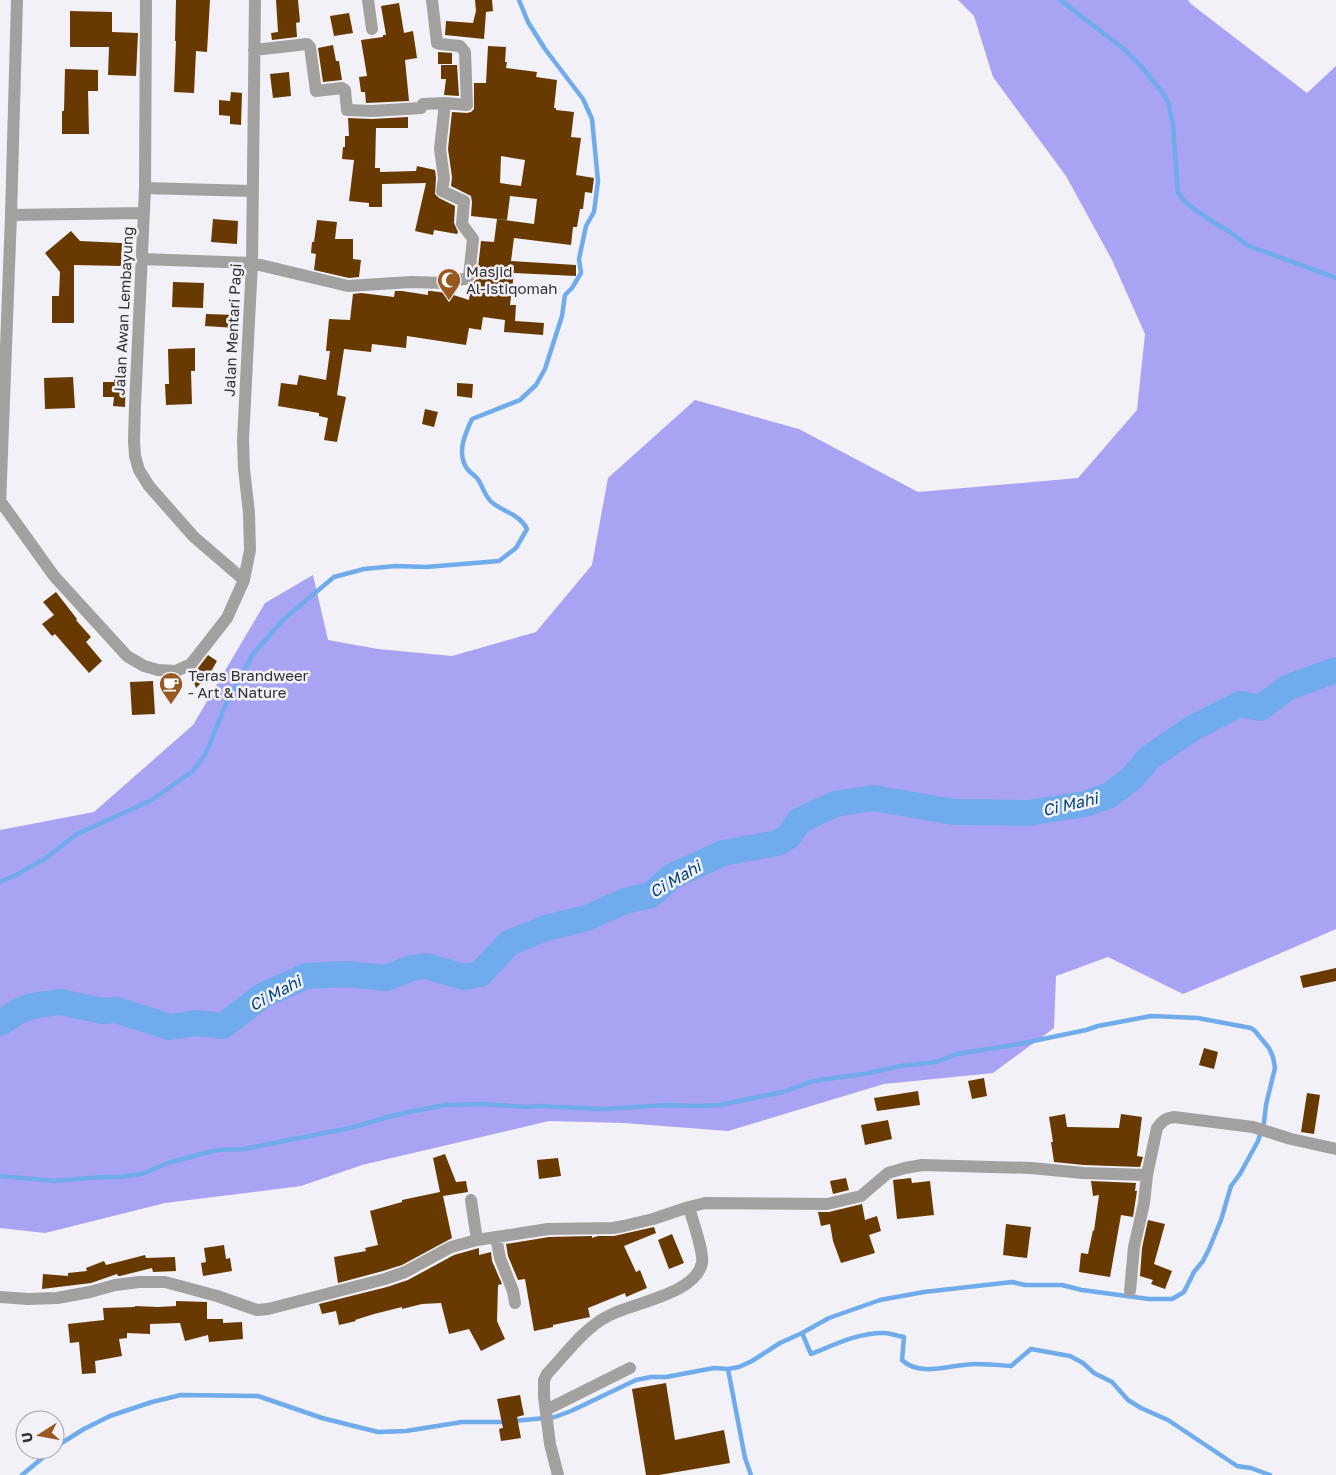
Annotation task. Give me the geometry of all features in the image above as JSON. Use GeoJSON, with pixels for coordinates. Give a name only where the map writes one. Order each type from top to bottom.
{"type":"FeatureCollection","features":[{"type":"Feature","properties":{"kind":"street"},"geometry":{"type":"LineString","coordinates":[[1,504],[7,215],[17,0]]}},
{"type":"Feature","properties":{"kind":"street","name":"Jalan Awan Lembayung"},"geometry":{"type":"LineString","coordinates":[[146,0],[145,188],[134,441],[135,456],[139,470],[149,486],[194,537],[244,580]]}},
{"type":"Feature","properties":{"kind":"street","name":"Jalan Mentari Pagi"},"geometry":{"type":"LineString","coordinates":[[1,504],[54,576],[127,656],[144,666],[158,670],[176,671],[191,664],[227,618],[244,580],[250,550],[243,440],[252,263],[255,0]]}},
{"type":"Feature","properties":{"kind":"street"},"geometry":{"type":"LineString","coordinates":[[368,0],[372,29]]}},
{"type":"Feature","properties":{"kind":"street"},"geometry":{"type":"LineString","coordinates":[[254,50],[307,44],[310,47],[316,90],[342,88],[345,90],[347,110],[372,111],[421,108],[423,104],[467,104],[465,52],[460,46],[437,43],[432,0]]}},
{"type":"Feature","properties":{"kind":"street"},"geometry":{"type":"LineString","coordinates":[[142,258],[252,263],[348,286],[411,282],[445,284],[454,280],[465,279],[468,276],[473,239],[462,224],[464,201],[442,191],[444,178],[440,150],[445,103]]}},
{"type":"Feature","properties":{"kind":"street"},"geometry":{"type":"LineString","coordinates":[[145,188],[252,191]]}},
{"type":"Feature","properties":{"kind":"street"},"geometry":{"type":"LineString","coordinates":[[7,215],[144,213]]}},
{"type":"Feature","properties":{"kind":"street"},"geometry":{"type":"LineString","coordinates":[[1130,1291],[1134,1247],[1144,1203],[1147,1175],[1157,1128],[1161,1122],[1167,1118],[1174,1117],[1253,1127],[1291,1139],[1336,1149]]}},
{"type":"Feature","properties":{"kind":"street"},"geometry":{"type":"LineString","coordinates":[[0,1297],[28,1299],[57,1298],[115,1285],[138,1282],[165,1282],[217,1296],[257,1310],[268,1309],[385,1279],[412,1269],[451,1247],[477,1240],[548,1229],[613,1228],[705,1203],[827,1204],[861,1196],[888,1173],[922,1165],[1031,1168],[1083,1173],[1147,1175]]}},
{"type":"Feature","properties":{"kind":"street"},"geometry":{"type":"LineString","coordinates":[[471,1200],[477,1240]]}},
{"type":"Feature","properties":{"kind":"street"},"geometry":{"type":"LineString","coordinates":[[558,1475],[550,1444],[544,1397],[544,1380],[547,1374],[587,1330],[607,1316],[679,1288],[698,1274],[703,1262],[689,1207]]}},
{"type":"Feature","properties":{"kind":"street"},"geometry":{"type":"LineString","coordinates":[[496,1237],[500,1258],[515,1303]]}},
{"type":"Feature","properties":{"kind":"street"},"geometry":{"type":"LineString","coordinates":[[546,1410],[630,1368]]}},
{"type":"Feature","properties":{"kind":"shaded area"},"geometry":{"type":"Polygon","coordinates":[[[958,0],[1188,0],[1307,93],[1336,66],[1336,929],[1183,994],[1108,957],[1056,976],[1054,1028],[993,1073],[884,1084],[728,1131],[624,1123],[549,1121],[362,1165],[301,1186],[165,1203],[45,1233],[0,1228],[0,830],[94,812],[193,725],[265,603],[313,575],[328,640],[378,649],[452,656],[536,632],[592,565],[608,478],[695,400],[799,429],[918,492],[1078,478],[1137,410],[1145,334],[1112,260],[1066,176],[993,77],[974,16],[958,0]]]}},
{"type":"Feature","properties":{"kind":"building"},"geometry":{"type":"Polygon","coordinates":[[[176,0],[210,0],[207,52],[196,51],[194,93],[174,92],[176,0]]]}},
{"type":"Feature","properties":{"kind":"building"},"geometry":{"type":"Polygon","coordinates":[[[276,0],[298,0],[300,22],[296,23],[297,37],[272,40],[271,33],[278,32],[276,0]]]}},
{"type":"Feature","properties":{"kind":"building"},"geometry":{"type":"Polygon","coordinates":[[[475,0],[492,0],[493,11],[486,12],[484,39],[445,35],[446,21],[473,23],[476,11],[475,0]]]}},
{"type":"Feature","properties":{"kind":"building"},"geometry":{"type":"Polygon","coordinates":[[[399,3],[404,33],[413,31],[417,58],[405,60],[409,101],[366,103],[365,92],[361,92],[359,77],[367,76],[361,40],[386,35],[381,6],[399,3]]]}},
{"type":"Feature","properties":{"kind":"building"},"geometry":{"type":"Polygon","coordinates":[[[70,11],[112,12],[112,32],[138,33],[136,76],[108,75],[109,47],[70,47],[70,11]]]}},
{"type":"Feature","properties":{"kind":"building"},"geometry":{"type":"Polygon","coordinates":[[[349,13],[353,33],[334,36],[330,16],[349,13]]]}},
{"type":"Feature","properties":{"kind":"building"},"geometry":{"type":"Polygon","coordinates":[[[333,45],[336,61],[339,61],[342,80],[323,82],[318,48],[333,45]]]}},
{"type":"Feature","properties":{"kind":"building"},"geometry":{"type":"Polygon","coordinates":[[[488,46],[506,47],[506,68],[537,72],[536,77],[557,80],[554,108],[556,110],[574,112],[571,137],[581,138],[576,175],[594,178],[592,193],[585,192],[583,209],[580,209],[577,227],[573,227],[571,245],[514,238],[511,261],[576,265],[576,276],[514,273],[510,305],[516,305],[515,321],[544,323],[543,335],[504,332],[505,320],[483,317],[481,330],[469,328],[466,345],[407,336],[406,348],[372,344],[371,352],[344,349],[337,395],[346,397],[337,442],[324,440],[328,418],[319,416],[319,413],[278,406],[281,383],[297,385],[299,375],[326,380],[330,351],[326,351],[329,319],[350,320],[353,294],[361,293],[394,297],[395,291],[428,295],[428,291],[431,291],[447,293],[469,300],[471,285],[477,277],[481,241],[494,242],[497,219],[534,224],[537,199],[510,196],[507,220],[471,216],[471,196],[451,186],[452,177],[448,149],[452,112],[471,112],[474,109],[474,83],[486,83],[488,46]],[[501,156],[500,183],[521,186],[525,160],[501,156]]]}},
{"type":"Feature","properties":{"kind":"building"},"geometry":{"type":"Polygon","coordinates":[[[438,52],[452,53],[452,64],[438,64],[438,52]]]}},
{"type":"Feature","properties":{"kind":"building"},"geometry":{"type":"Polygon","coordinates":[[[441,65],[457,65],[459,96],[444,95],[446,79],[441,79],[441,65]]]}},
{"type":"Feature","properties":{"kind":"building"},"geometry":{"type":"Polygon","coordinates":[[[65,69],[98,70],[98,91],[88,91],[89,134],[62,134],[65,69]]]}},
{"type":"Feature","properties":{"kind":"building"},"geometry":{"type":"Polygon","coordinates":[[[289,72],[291,96],[273,98],[270,74],[289,72]]]}},
{"type":"Feature","properties":{"kind":"building"},"geometry":{"type":"Polygon","coordinates":[[[231,92],[242,93],[241,125],[230,124],[230,116],[219,115],[219,100],[230,101],[231,92]]]}},
{"type":"Feature","properties":{"kind":"building"},"geometry":{"type":"Polygon","coordinates":[[[408,117],[408,128],[376,128],[375,168],[380,168],[380,172],[416,171],[417,166],[435,170],[435,194],[455,206],[454,223],[457,234],[434,230],[433,235],[415,231],[426,183],[382,184],[382,207],[369,207],[369,203],[349,201],[354,160],[342,159],[345,136],[349,136],[348,118],[408,117]]]}},
{"type":"Feature","properties":{"kind":"building"},"geometry":{"type":"Polygon","coordinates":[[[213,219],[238,221],[237,244],[211,242],[213,219]]]}},
{"type":"Feature","properties":{"kind":"building"},"geometry":{"type":"Polygon","coordinates":[[[317,220],[337,222],[335,239],[353,239],[353,259],[361,260],[359,277],[349,278],[314,270],[316,254],[311,253],[317,220]]]}},
{"type":"Feature","properties":{"kind":"building"},"geometry":{"type":"Polygon","coordinates":[[[71,231],[80,241],[122,243],[121,266],[74,265],[74,323],[52,323],[52,296],[59,296],[60,272],[45,253],[71,231]]]}},
{"type":"Feature","properties":{"kind":"building"},"geometry":{"type":"Polygon","coordinates":[[[173,282],[204,283],[203,308],[172,307],[173,282]]]}},
{"type":"Feature","properties":{"kind":"building"},"geometry":{"type":"Polygon","coordinates":[[[206,314],[237,315],[236,328],[205,326],[206,314]]]}},
{"type":"Feature","properties":{"kind":"building"},"geometry":{"type":"Polygon","coordinates":[[[195,348],[195,371],[191,371],[192,404],[166,405],[165,384],[169,384],[168,349],[195,348]]]}},
{"type":"Feature","properties":{"kind":"building"},"geometry":{"type":"Polygon","coordinates":[[[115,374],[126,374],[125,407],[113,406],[114,397],[103,397],[103,382],[114,382],[115,374]]]}},
{"type":"Feature","properties":{"kind":"building"},"geometry":{"type":"Polygon","coordinates":[[[73,377],[75,408],[45,409],[44,378],[73,377]]]}},
{"type":"Feature","properties":{"kind":"building"},"geometry":{"type":"Polygon","coordinates":[[[457,383],[473,384],[472,398],[457,396],[457,383]]]}},
{"type":"Feature","properties":{"kind":"building"},"geometry":{"type":"Polygon","coordinates":[[[425,409],[438,412],[434,427],[422,424],[425,409]]]}},
{"type":"Feature","properties":{"kind":"building"},"geometry":{"type":"Polygon","coordinates":[[[56,592],[91,637],[86,642],[102,661],[89,673],[55,634],[52,636],[42,624],[54,615],[43,602],[56,592]]]}},
{"type":"Feature","properties":{"kind":"building"},"geometry":{"type":"Polygon","coordinates":[[[208,655],[217,661],[209,675],[196,688],[191,674],[195,672],[208,655]]]}},
{"type":"Feature","properties":{"kind":"building"},"geometry":{"type":"Polygon","coordinates":[[[153,681],[155,714],[132,715],[130,682],[153,681]]]}},
{"type":"Feature","properties":{"kind":"building"},"geometry":{"type":"Polygon","coordinates":[[[1336,968],[1336,981],[1303,988],[1300,976],[1336,968]]]}},
{"type":"Feature","properties":{"kind":"building"},"geometry":{"type":"Polygon","coordinates":[[[1204,1048],[1218,1052],[1214,1069],[1199,1065],[1204,1048]]]}},
{"type":"Feature","properties":{"kind":"building"},"geometry":{"type":"Polygon","coordinates":[[[984,1078],[987,1096],[972,1099],[968,1081],[984,1078]]]}},
{"type":"Feature","properties":{"kind":"building"},"geometry":{"type":"Polygon","coordinates":[[[918,1091],[920,1105],[877,1111],[874,1098],[918,1091]]]}},
{"type":"Feature","properties":{"kind":"building"},"geometry":{"type":"Polygon","coordinates":[[[1307,1093],[1320,1095],[1314,1134],[1301,1132],[1307,1093]]]}},
{"type":"Feature","properties":{"kind":"building"},"geometry":{"type":"Polygon","coordinates":[[[1065,1114],[1067,1127],[1119,1128],[1121,1114],[1142,1117],[1137,1156],[1143,1157],[1140,1167],[1054,1162],[1049,1117],[1065,1114]]]}},
{"type":"Feature","properties":{"kind":"building"},"geometry":{"type":"Polygon","coordinates":[[[888,1120],[892,1139],[865,1145],[861,1125],[888,1120]]]}},
{"type":"Feature","properties":{"kind":"building"},"geometry":{"type":"Polygon","coordinates":[[[445,1154],[456,1182],[466,1181],[468,1192],[443,1196],[452,1238],[402,1265],[338,1283],[334,1257],[366,1251],[365,1248],[378,1245],[370,1211],[402,1202],[402,1200],[440,1192],[433,1158],[445,1154]]]}},
{"type":"Feature","properties":{"kind":"building"},"geometry":{"type":"Polygon","coordinates":[[[558,1158],[561,1176],[539,1179],[537,1160],[558,1158]]]}},
{"type":"Feature","properties":{"kind":"building"},"geometry":{"type":"Polygon","coordinates":[[[846,1178],[849,1190],[833,1194],[830,1181],[846,1178]]]}},
{"type":"Feature","properties":{"kind":"building"},"geometry":{"type":"Polygon","coordinates":[[[911,1178],[912,1183],[930,1181],[934,1215],[897,1219],[893,1180],[911,1178]]]}},
{"type":"Feature","properties":{"kind":"building"},"geometry":{"type":"Polygon","coordinates":[[[1091,1181],[1136,1183],[1135,1191],[1137,1191],[1133,1217],[1121,1215],[1110,1277],[1079,1272],[1081,1253],[1088,1254],[1094,1231],[1099,1195],[1093,1196],[1091,1181]]]}},
{"type":"Feature","properties":{"kind":"building"},"geometry":{"type":"Polygon","coordinates":[[[862,1204],[865,1220],[877,1216],[881,1231],[869,1235],[875,1253],[841,1263],[833,1241],[830,1224],[821,1226],[818,1212],[829,1212],[862,1204]]]}},
{"type":"Feature","properties":{"kind":"building"},"geometry":{"type":"Polygon","coordinates":[[[1148,1220],[1165,1224],[1154,1264],[1172,1271],[1165,1289],[1151,1284],[1153,1280],[1140,1276],[1142,1248],[1148,1220]]]}},
{"type":"Feature","properties":{"kind":"building"},"geometry":{"type":"Polygon","coordinates":[[[1006,1224],[1031,1227],[1027,1258],[1003,1255],[1006,1224]]]}},
{"type":"Feature","properties":{"kind":"building"},"geometry":{"type":"Polygon","coordinates":[[[654,1227],[656,1233],[624,1246],[636,1272],[640,1270],[647,1288],[626,1297],[625,1293],[588,1308],[590,1317],[534,1331],[525,1279],[518,1280],[508,1256],[506,1244],[549,1237],[592,1236],[592,1238],[614,1236],[654,1227]]]}},
{"type":"Feature","properties":{"kind":"building"},"geometry":{"type":"Polygon","coordinates":[[[672,1234],[684,1263],[669,1269],[658,1240],[672,1234]]]}},
{"type":"Feature","properties":{"kind":"building"},"geometry":{"type":"Polygon","coordinates":[[[224,1245],[226,1259],[230,1258],[232,1271],[203,1276],[201,1263],[206,1262],[204,1248],[224,1245]]]}},
{"type":"Feature","properties":{"kind":"building"},"geometry":{"type":"Polygon","coordinates":[[[479,1248],[479,1255],[491,1252],[492,1261],[502,1284],[498,1285],[497,1321],[505,1339],[481,1351],[469,1329],[449,1334],[441,1303],[422,1304],[402,1309],[402,1307],[339,1325],[336,1311],[322,1314],[319,1304],[408,1280],[454,1255],[479,1248]]]}},
{"type":"Feature","properties":{"kind":"building"},"geometry":{"type":"Polygon","coordinates":[[[145,1255],[146,1258],[175,1257],[176,1271],[153,1272],[152,1268],[120,1276],[117,1274],[91,1283],[42,1289],[43,1274],[68,1276],[68,1273],[87,1271],[86,1268],[104,1261],[106,1265],[145,1255]]]}},
{"type":"Feature","properties":{"kind":"building"},"geometry":{"type":"Polygon","coordinates":[[[176,1301],[207,1302],[207,1319],[223,1319],[223,1323],[242,1322],[243,1339],[209,1342],[208,1335],[185,1341],[180,1323],[150,1324],[150,1334],[127,1333],[127,1338],[119,1339],[122,1356],[95,1361],[96,1373],[82,1374],[79,1342],[70,1343],[68,1324],[104,1320],[103,1308],[176,1306],[176,1301]]]}},
{"type":"Feature","properties":{"kind":"building"},"geometry":{"type":"Polygon","coordinates":[[[666,1383],[675,1440],[724,1430],[730,1463],[659,1475],[646,1475],[632,1389],[666,1383]]]}},
{"type":"Feature","properties":{"kind":"building"},"geometry":{"type":"Polygon","coordinates":[[[520,1395],[524,1415],[517,1417],[521,1438],[501,1441],[499,1429],[503,1428],[497,1399],[520,1395]]]}},
{"type":"Feature","properties":{"kind":"waterway"},"geometry":{"type":"LineString","coordinates":[[0,882],[46,858],[77,834],[150,801],[193,771],[206,753],[226,704],[253,654],[284,619],[334,577],[364,569],[395,566],[426,567],[499,561],[516,548],[527,529],[520,520],[491,502],[478,479],[469,471],[463,461],[463,443],[472,419],[520,400],[536,385],[545,369],[562,316],[565,295],[572,288],[581,273],[579,259],[586,226],[594,212],[598,181],[592,119],[583,99],[545,49],[528,22],[519,0]]}},
{"type":"Feature","properties":{"kind":"waterway"},"geometry":{"type":"LineString","coordinates":[[1060,0],[1124,49],[1162,92],[1168,102],[1173,125],[1178,193],[1185,202],[1249,246],[1336,278]]}},
{"type":"Feature","properties":{"kind":"waterway","name":"Ci Mahi"},"geometry":{"type":"LineString","coordinates":[[0,1023],[19,1011],[32,1006],[60,1002],[103,1011],[116,1010],[170,1027],[197,1023],[223,1026],[262,996],[306,976],[346,974],[386,978],[412,968],[426,966],[464,977],[480,974],[509,943],[546,928],[587,918],[625,901],[651,895],[671,877],[723,853],[778,843],[789,836],[799,821],[835,804],[873,798],[954,812],[1028,813],[1085,804],[1110,795],[1132,778],[1150,757],[1193,728],[1240,704],[1260,708],[1287,688],[1336,670]]}},
{"type":"Feature","properties":{"kind":"waterway"},"geometry":{"type":"LineString","coordinates":[[0,1176],[55,1181],[142,1174],[168,1163],[209,1152],[244,1149],[350,1128],[399,1114],[445,1105],[482,1104],[602,1109],[666,1105],[720,1105],[783,1092],[813,1081],[929,1063],[957,1054],[1019,1044],[1151,1016],[1198,1018],[1251,1028],[1269,1048],[1275,1068],[1266,1105],[1264,1123],[1258,1141],[1240,1174],[1231,1186],[1221,1220],[1203,1261],[1194,1272],[1184,1292],[1172,1299],[1149,1299],[1082,1290],[1062,1285],[1025,1285],[1012,1282],[924,1292],[880,1300],[829,1318],[739,1367],[728,1369],[714,1368],[666,1377],[636,1380],[555,1417],[514,1421]]}},
{"type":"Feature","properties":{"kind":"waterway"},"geometry":{"type":"LineString","coordinates":[[802,1333],[811,1354],[847,1340],[875,1333],[904,1337],[902,1360],[918,1368],[927,1369],[975,1364],[1011,1366],[1031,1349],[1070,1356],[1083,1363],[1094,1373],[1112,1382],[1128,1400],[1168,1420],[1237,1466],[1251,1468],[1270,1475]]}},
{"type":"Feature","properties":{"kind":"waterway"},"geometry":{"type":"LineString","coordinates":[[728,1369],[745,1458],[751,1475]]}},
{"type":"Feature","properties":{"kind":"waterway"},"geometry":{"type":"LineString","coordinates":[[65,1441],[110,1416],[152,1402],[181,1395],[258,1396],[322,1418],[378,1432],[406,1431],[462,1422],[506,1422]]}},
{"type":"Feature","properties":{"kind":"waterway"},"geometry":{"type":"LineString","coordinates":[[22,1475],[40,1460]]}},
{"type":"Feature","properties":{"kind":"place","name":"Masjid Al-Istiqomah"},"geometry":{"type":"Point","coordinates":[449,301]}},
{"type":"Feature","properties":{"kind":"place","name":"Teras Brandweer - Art & Nature"},"geometry":{"type":"Point","coordinates":[171,705]}}]}
